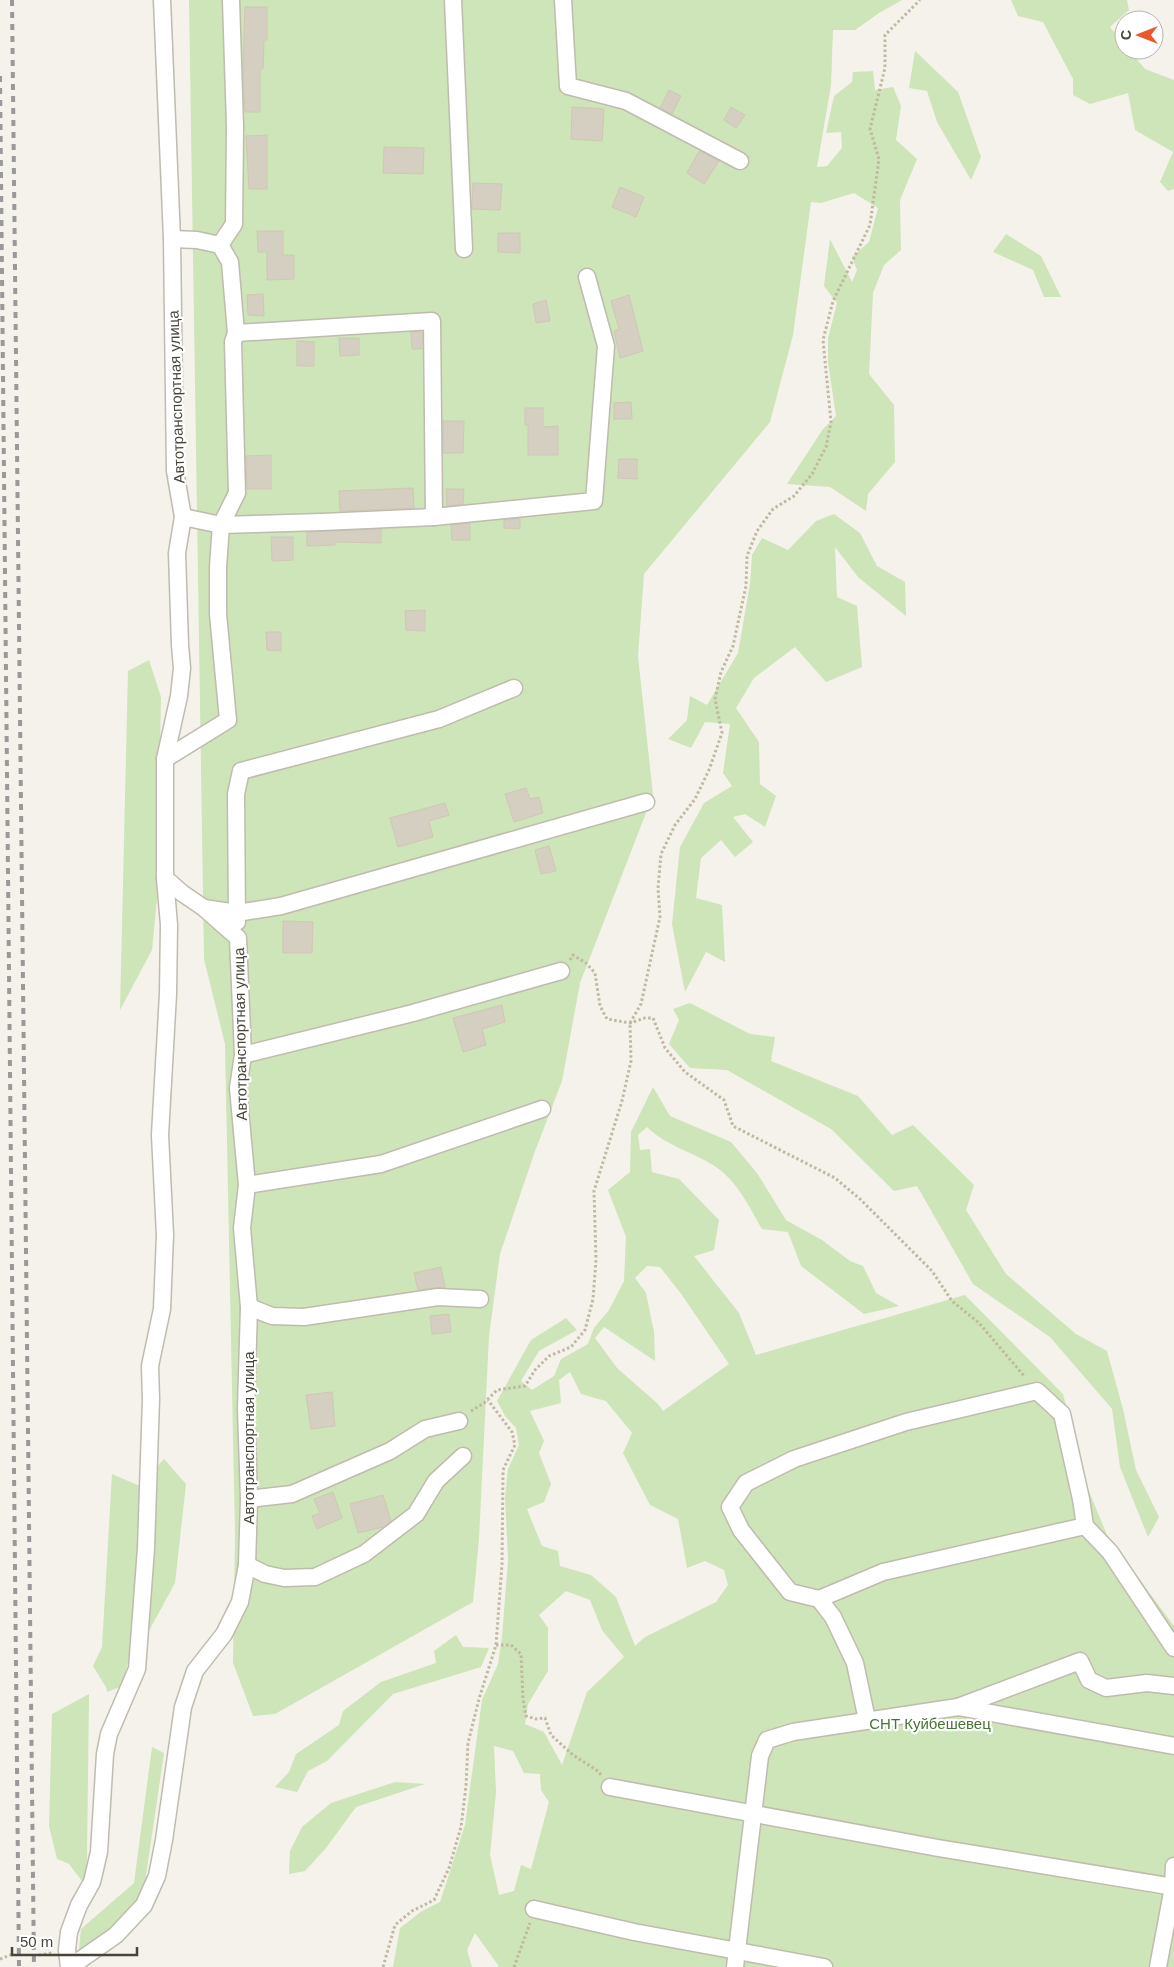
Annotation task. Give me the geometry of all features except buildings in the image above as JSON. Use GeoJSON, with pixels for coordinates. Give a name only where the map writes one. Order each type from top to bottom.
{"type":"FeatureCollection","features":[{"type":"Feature","properties":{"kind":"street","name":"Автотранспортная улица"},"geometry":{"type":"LineString","coordinates":[[70,1967],[116,1935],[144,1905],[157,1876],[183,1707],[195,1671],[224,1634],[240,1602],[247,1565],[249,1500],[246,1408],[249,1307],[242,1228],[247,1186],[238,1088],[243,1055],[238,938],[166,878],[165,759],[179,696],[182,668],[177,553],[183,517],[175,472],[172,239],[162,0]]}},
{"type":"Feature","properties":{"kind":"street"},"geometry":{"type":"LineString","coordinates":[[220,246],[234,224],[235,126],[231,0]]}},
{"type":"Feature","properties":{"kind":"street"},"geometry":{"type":"LineString","coordinates":[[454,0],[464,249]]}},
{"type":"Feature","properties":{"kind":"street"},"geometry":{"type":"LineString","coordinates":[[563,0],[568,86],[626,101],[740,161]]}},
{"type":"Feature","properties":{"kind":"street"},"geometry":{"type":"LineString","coordinates":[[165,759],[228,720],[218,614],[218,567],[221,525],[236,493],[233,342],[236,334],[230,262],[220,246],[197,240],[172,239]]}},
{"type":"Feature","properties":{"kind":"street"},"geometry":{"type":"LineString","coordinates":[[183,517],[221,525],[434,517],[594,501],[606,346],[587,277]]}},
{"type":"Feature","properties":{"kind":"street"},"geometry":{"type":"LineString","coordinates":[[236,334],[432,321],[434,517]]}},
{"type":"Feature","properties":{"kind":"street"},"geometry":{"type":"LineString","coordinates":[[238,938],[236,913],[236,794],[241,771],[439,719],[514,688]]}},
{"type":"Feature","properties":{"kind":"street"},"geometry":{"type":"LineString","coordinates":[[204,908],[236,913],[281,906],[646,802]]}},
{"type":"Feature","properties":{"kind":"street"},"geometry":{"type":"LineString","coordinates":[[70,1967],[67,1950],[69,1932],[79,1905],[92,1882],[99,1852],[105,1754],[109,1734],[137,1669],[142,1614],[151,1400],[150,1366],[162,1309],[166,1235],[160,1135],[168,994],[166,878]]}},
{"type":"Feature","properties":{"kind":"street"},"geometry":{"type":"LineString","coordinates":[[243,1055],[413,1013],[561,970]]}},
{"type":"Feature","properties":{"kind":"street"},"geometry":{"type":"LineString","coordinates":[[247,1186],[382,1164],[542,1109]]}},
{"type":"Feature","properties":{"kind":"street"},"geometry":{"type":"LineString","coordinates":[[249,1307],[272,1316],[304,1317],[438,1297],[480,1299]]}},
{"type":"Feature","properties":{"kind":"street"},"geometry":{"type":"LineString","coordinates":[[1085,1526],[883,1572],[819,1599],[790,1592],[741,1530],[730,1507],[746,1483],[794,1459],[906,1422],[1037,1391],[1062,1414],[1081,1499],[1085,1526],[1110,1552],[1174,1648]]}},
{"type":"Feature","properties":{"kind":"street"},"geometry":{"type":"LineString","coordinates":[[249,1500],[292,1494],[390,1451],[426,1429],[459,1421]]}},
{"type":"Feature","properties":{"kind":"street"},"geometry":{"type":"LineString","coordinates":[[247,1565],[265,1574],[284,1578],[314,1578],[364,1554],[416,1514],[436,1481],[463,1456]]}},
{"type":"Feature","properties":{"kind":"street"},"geometry":{"type":"LineString","coordinates":[[819,1599],[833,1617],[855,1663],[868,1720]]}},
{"type":"Feature","properties":{"kind":"street"},"geometry":{"type":"LineString","coordinates":[[735,1967],[760,1756],[767,1740],[793,1732],[958,1707],[1080,1661],[1089,1680],[1106,1688],[1147,1683],[1174,1686]]}},
{"type":"Feature","properties":{"kind":"street"},"geometry":{"type":"LineString","coordinates":[[958,1707],[1174,1746]]}},
{"type":"Feature","properties":{"kind":"street"},"geometry":{"type":"LineString","coordinates":[[610,1788],[938,1848],[1173,1887]]}},
{"type":"Feature","properties":{"kind":"street"},"geometry":{"type":"LineString","coordinates":[[1158,1967],[1173,1887],[1174,1866]]}},
{"type":"Feature","properties":{"kind":"street"},"geometry":{"type":"LineString","coordinates":[[534,1909],[634,1932],[824,1967]]}},
{"type":"Feature","properties":{"kind":"path"},"geometry":{"type":"LineString","coordinates":[[459,1421],[488,1400],[496,1390],[525,1386],[535,1370],[550,1356],[571,1347],[585,1330],[593,1299],[596,1260],[594,1191],[622,1102],[631,1061],[630,1023],[641,1004],[660,917],[658,888],[661,854],[675,825],[695,799],[709,770],[722,733],[715,699],[721,672],[733,646],[746,586],[747,556],[757,531],[773,509],[794,496],[812,474],[826,447],[831,422],[823,340],[834,301],[870,225],[880,159],[870,129],[885,68],[885,35],[920,0]]}},
{"type":"Feature","properties":{"kind":"path"},"geometry":{"type":"LineString","coordinates":[[561,970],[574,955],[586,964],[595,973],[600,1006],[607,1019],[630,1023],[645,1018],[653,1018],[665,1048],[685,1072],[724,1100],[733,1126],[835,1178],[860,1200],[932,1271],[952,1301],[979,1323],[1037,1391]]}},
{"type":"Feature","properties":{"kind":"path"},"geometry":{"type":"LineString","coordinates":[[383,1967],[395,1924],[412,1911],[434,1900],[449,1868],[461,1826],[466,1786],[468,1743],[479,1699],[496,1645],[502,1564],[503,1470],[515,1445],[512,1432],[488,1400]]}},
{"type":"Feature","properties":{"kind":"path"},"geometry":{"type":"LineString","coordinates":[[496,1645],[511,1645],[521,1654],[523,1699],[526,1716],[536,1719],[545,1718],[551,1735],[573,1755],[598,1771],[610,1788]]}},
{"type":"Feature","properties":{"kind":"path"},"geometry":{"type":"LineString","coordinates":[[514,1967],[534,1909]]}},
{"type":"Feature","properties":{"kind":"path"},"geometry":{"type":"LineString","coordinates":[[0,1959],[13,1954]]}},
{"type":"Feature","properties":{"kind":"green space"},"geometry":{"type":"Polygon","coordinates":[[[189,0],[902,0],[855,30],[833,30],[831,85],[817,167],[827,166],[842,148],[841,132],[826,133],[834,96],[852,82],[853,72],[873,71],[875,90],[893,87],[901,106],[896,140],[917,159],[900,200],[901,250],[884,265],[873,293],[869,374],[894,405],[895,462],[868,494],[866,511],[830,487],[787,484],[823,429],[836,416],[828,362],[828,338],[837,303],[824,286],[830,239],[852,282],[857,270],[852,257],[869,242],[878,208],[854,193],[821,203],[811,202],[793,335],[770,422],[644,574],[638,656],[653,795],[580,983],[562,1081],[534,1154],[500,1254],[489,1336],[479,1539],[473,1602],[275,1714],[253,1716],[233,1663],[235,1535],[225,1044],[204,959],[189,0]]]}},
{"type":"Feature","properties":{"kind":"green space"},"geometry":{"type":"Polygon","coordinates":[[[1011,0],[1127,0],[1129,10],[1114,10],[1114,23],[1110,27],[1114,32],[1114,60],[1137,60],[1145,69],[1174,80],[1174,189],[1168,191],[1160,182],[1173,152],[1135,130],[1128,93],[1090,104],[1073,95],[1073,79],[1043,22],[1018,16],[1011,0]]]}},
{"type":"Feature","properties":{"kind":"green space"},"geometry":{"type":"Polygon","coordinates":[[[915,51],[958,92],[981,157],[971,180],[937,122],[927,91],[909,88],[915,51]]]}},
{"type":"Feature","properties":{"kind":"green space"},"geometry":{"type":"Polygon","coordinates":[[[1006,234],[1041,256],[1061,297],[1044,297],[1033,270],[993,252],[1006,234]]]}},
{"type":"Feature","properties":{"kind":"green space"},"geometry":{"type":"Polygon","coordinates":[[[834,514],[860,533],[877,566],[905,582],[906,616],[858,577],[835,547],[837,597],[857,606],[862,667],[826,682],[795,647],[754,678],[736,708],[759,742],[760,784],[776,796],[765,827],[745,814],[733,817],[753,842],[735,857],[721,840],[701,858],[696,898],[722,905],[725,962],[706,952],[685,992],[672,924],[680,847],[704,803],[732,786],[723,773],[730,724],[705,722],[691,748],[668,739],[687,720],[690,696],[707,705],[738,653],[750,584],[752,555],[762,538],[788,550],[816,521],[834,514]]]}},
{"type":"Feature","properties":{"kind":"green space"},"geometry":{"type":"Polygon","coordinates":[[[149,660],[161,697],[157,898],[152,950],[120,1010],[128,671],[149,660]]]}},
{"type":"Feature","properties":{"kind":"green space"},"geometry":{"type":"Polygon","coordinates":[[[690,1003],[750,1034],[775,1037],[771,1061],[858,1096],[892,1135],[913,1125],[974,1185],[966,1210],[1006,1274],[1076,1334],[1107,1351],[1123,1409],[1136,1470],[1159,1517],[1148,1537],[1120,1467],[1112,1409],[1050,1337],[973,1284],[917,1186],[894,1191],[831,1129],[727,1070],[690,1068],[669,1044],[679,1020],[673,1009],[690,1003]]]}},
{"type":"Feature","properties":{"kind":"green space","name":"СНТ Куйбешевец"},"geometry":{"type":"Polygon","coordinates":[[[653,1087],[670,1116],[731,1142],[757,1173],[786,1220],[822,1240],[850,1261],[863,1266],[876,1293],[899,1306],[864,1314],[801,1266],[788,1232],[762,1229],[741,1194],[721,1171],[705,1160],[662,1139],[647,1127],[638,1135],[640,1150],[650,1149],[652,1172],[679,1179],[719,1220],[714,1250],[694,1256],[739,1313],[756,1355],[965,1295],[1063,1394],[1088,1489],[1107,1535],[1174,1626],[1174,1967],[498,1967],[475,1933],[467,1950],[472,1967],[393,1967],[400,1928],[422,1911],[440,1902],[465,1825],[482,1700],[498,1664],[508,1560],[505,1497],[508,1469],[519,1445],[516,1428],[505,1416],[497,1401],[531,1340],[566,1318],[577,1330],[539,1351],[521,1381],[532,1390],[554,1376],[561,1359],[588,1344],[594,1328],[609,1310],[624,1281],[626,1237],[608,1190],[630,1172],[631,1132],[653,1087]],[[647,1266],[635,1278],[646,1293],[654,1332],[655,1361],[604,1327],[595,1338],[617,1368],[658,1404],[663,1411],[729,1364],[682,1295],[660,1267],[647,1266]],[[570,1372],[559,1380],[561,1403],[530,1411],[544,1441],[539,1453],[551,1484],[544,1502],[527,1509],[542,1546],[558,1551],[560,1566],[591,1575],[616,1597],[635,1646],[645,1637],[716,1602],[728,1585],[724,1570],[705,1561],[687,1568],[678,1519],[650,1505],[623,1453],[632,1433],[606,1401],[581,1394],[570,1372]],[[566,1591],[539,1615],[548,1628],[548,1671],[528,1704],[525,1724],[544,1732],[562,1765],[587,1692],[624,1657],[602,1630],[590,1600],[566,1591]],[[494,1746],[496,1792],[490,1855],[499,1895],[514,1891],[521,1865],[531,1869],[549,1802],[541,1790],[540,1774],[524,1773],[513,1751],[494,1746]]]}},
{"type":"Feature","properties":{"kind":"green space"},"geometry":{"type":"Polygon","coordinates":[[[164,1459],[186,1484],[175,1583],[150,1629],[133,1638],[123,1686],[107,1692],[93,1666],[102,1647],[112,1474],[140,1486],[164,1459]]]}},
{"type":"Feature","properties":{"kind":"green space"},"geometry":{"type":"Polygon","coordinates":[[[456,1635],[463,1647],[489,1648],[481,1667],[393,1694],[327,1761],[308,1771],[297,1792],[275,1787],[289,1772],[296,1754],[339,1725],[343,1711],[381,1682],[436,1663],[434,1651],[456,1635]]]}},
{"type":"Feature","properties":{"kind":"green space"},"geometry":{"type":"Polygon","coordinates":[[[89,1694],[85,1885],[69,1864],[57,1859],[49,1826],[52,1714],[89,1694]]]}},
{"type":"Feature","properties":{"kind":"green space"},"geometry":{"type":"Polygon","coordinates":[[[152,1747],[164,1753],[143,1896],[89,1948],[79,1949],[81,1929],[134,1883],[152,1747]]]}},
{"type":"Feature","properties":{"kind":"green space"},"geometry":{"type":"Polygon","coordinates":[[[395,1782],[425,1784],[356,1807],[326,1848],[305,1871],[289,1874],[290,1851],[302,1827],[331,1803],[395,1782]]]}},
{"type":"Feature","properties":{"kind":"railway"},"geometry":{"type":"LineString","coordinates":[[12,0],[34,1967]]}},
{"type":"Feature","properties":{"kind":"railway"},"geometry":{"type":"LineString","coordinates":[[0,76],[19,1967]]}}]}
